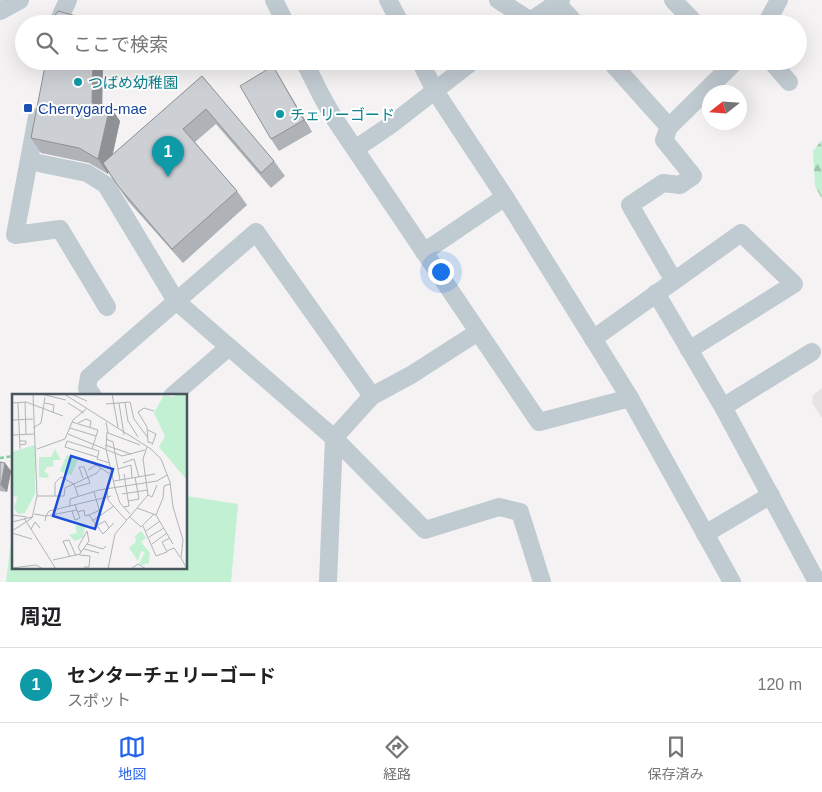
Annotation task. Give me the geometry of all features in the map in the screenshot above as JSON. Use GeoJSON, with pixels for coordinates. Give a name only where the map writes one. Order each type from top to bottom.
{"type":"FeatureCollection","features":[{"type":"Feature","properties":{"kind":"street"},"geometry":{"type":"LineString","coordinates":[[0,11],[20,0]]}},
{"type":"Feature","properties":{"kind":"street"},"geometry":{"type":"LineString","coordinates":[[61,15],[68,0]]}},
{"type":"Feature","properties":{"kind":"street"},"geometry":{"type":"LineString","coordinates":[[388,0],[396,15]]}},
{"type":"Feature","properties":{"kind":"street"},"geometry":{"type":"LineString","coordinates":[[498,0],[519,15]]}},
{"type":"Feature","properties":{"kind":"street"},"geometry":{"type":"LineString","coordinates":[[673,0],[687,15]]}},
{"type":"Feature","properties":{"kind":"street"},"geometry":{"type":"LineString","coordinates":[[771,15],[779,0]]}},
{"type":"Feature","properties":{"kind":"street"},"geometry":{"type":"LineString","coordinates":[[277,1],[282,15]]}},
{"type":"Feature","properties":{"kind":"street"},"geometry":{"type":"LineString","coordinates":[[540,15],[559,2],[569,15]]}},
{"type":"Feature","properties":{"kind":"street"},"geometry":{"type":"LineString","coordinates":[[308,70],[322,97],[356,149],[539,422],[630,398]]}},
{"type":"Feature","properties":{"kind":"street"},"geometry":{"type":"LineString","coordinates":[[424,70],[435,91],[630,398],[732,582]]}},
{"type":"Feature","properties":{"kind":"street"},"geometry":{"type":"LineString","coordinates":[[356,149],[392,124],[461,70]]}},
{"type":"Feature","properties":{"kind":"street"},"geometry":{"type":"LineString","coordinates":[[618,70],[669,127]]}},
{"type":"Feature","properties":{"kind":"street"},"geometry":{"type":"LineString","coordinates":[[674,280],[630,205],[663,182],[680,185],[693,176],[664,140],[669,127],[726,70]]}},
{"type":"Feature","properties":{"kind":"street"},"geometry":{"type":"LineString","coordinates":[[779,70],[789,82]]}},
{"type":"Feature","properties":{"kind":"street"},"geometry":{"type":"LineString","coordinates":[[41,98],[15,235],[60,229],[107,307]]}},
{"type":"Feature","properties":{"kind":"street"},"geometry":{"type":"LineString","coordinates":[[29,161],[87,173],[106,185],[176,301],[334,438],[425,530],[499,507],[520,512],[542,582]]}},
{"type":"Feature","properties":{"kind":"street"},"geometry":{"type":"LineString","coordinates":[[424,252],[504,197]]}},
{"type":"Feature","properties":{"kind":"street"},"geometry":{"type":"LineString","coordinates":[[92,394],[87,388],[89,377],[256,232],[372,396]]}},
{"type":"Feature","properties":{"kind":"street"},"geometry":{"type":"LineString","coordinates":[[593,339],[741,233],[794,284],[689,350]]}},
{"type":"Feature","properties":{"kind":"street"},"geometry":{"type":"LineString","coordinates":[[656,293],[723,408],[817,582]]}},
{"type":"Feature","properties":{"kind":"street"},"geometry":{"type":"LineString","coordinates":[[328,582],[334,438],[372,396],[411,375],[478,332]]}},
{"type":"Feature","properties":{"kind":"street"},"geometry":{"type":"LineString","coordinates":[[174,394],[229,348]]}},
{"type":"Feature","properties":{"kind":"street"},"geometry":{"type":"LineString","coordinates":[[723,408],[812,352]]}},
{"type":"Feature","properties":{"kind":"street"},"geometry":{"type":"LineString","coordinates":[[705,534],[771,495]]}},
{"type":"Feature","properties":{"kind":"shaded area"},"geometry":{"type":"Polygon","coordinates":[[[822,388],[822,418],[812,403],[813,395],[822,388]]]}},
{"type":"Feature","properties":{"kind":"green space"},"geometry":{"type":"Polygon","coordinates":[[[822,140],[822,199],[815,186],[813,151],[822,140]]]}},
{"type":"Feature","properties":{"kind":"green space"},"geometry":{"type":"Polygon","coordinates":[[[188,496],[238,504],[231,582],[6,582],[12,535],[12,570],[188,570],[188,496]]]}},
{"type":"Feature","properties":{"kind":"building"},"geometry":{"type":"Polygon","coordinates":[[[58,11],[72,15],[55,15],[58,11]]]}},
{"type":"Feature","properties":{"kind":"building"},"geometry":{"type":"Polygon","coordinates":[[[44,70],[93,70],[92,103],[110,106],[98,159],[79,148],[31,138],[44,70]]]}},
{"type":"Feature","properties":{"kind":"building","name":"チェリーゴード"},"geometry":{"type":"Polygon","coordinates":[[[266,70],[275,70],[304,120],[271,139],[240,86],[266,70]]]}},
{"type":"Feature","properties":{"kind":"building"},"geometry":{"type":"Polygon","coordinates":[[[202,76],[274,161],[261,173],[206,109],[183,129],[237,191],[172,249],[118,186],[103,163],[202,76]]]}},
{"type":"Feature","properties":{"kind":"building"},"geometry":{"type":"Polygon","coordinates":[[[0,462],[5,463],[1,485],[0,484],[0,462]]]}},
{"type":"Feature","properties":{"kind":"place","name":"つばめ幼稚園"},"geometry":{"type":"Point","coordinates":[78,82]}},
{"type":"Feature","properties":{"kind":"place","name":"Cherrygard-mae"},"geometry":{"type":"Point","coordinates":[28,108]}},
{"type":"Feature","properties":{"kind":"place","name":"チェリーゴード"},"geometry":{"type":"Point","coordinates":[280,114]}},
{"type":"Feature","properties":{"kind":"place","name":"センターチェリーゴード"},"geometry":{"type":"Point","coordinates":[168,177]}}]}
